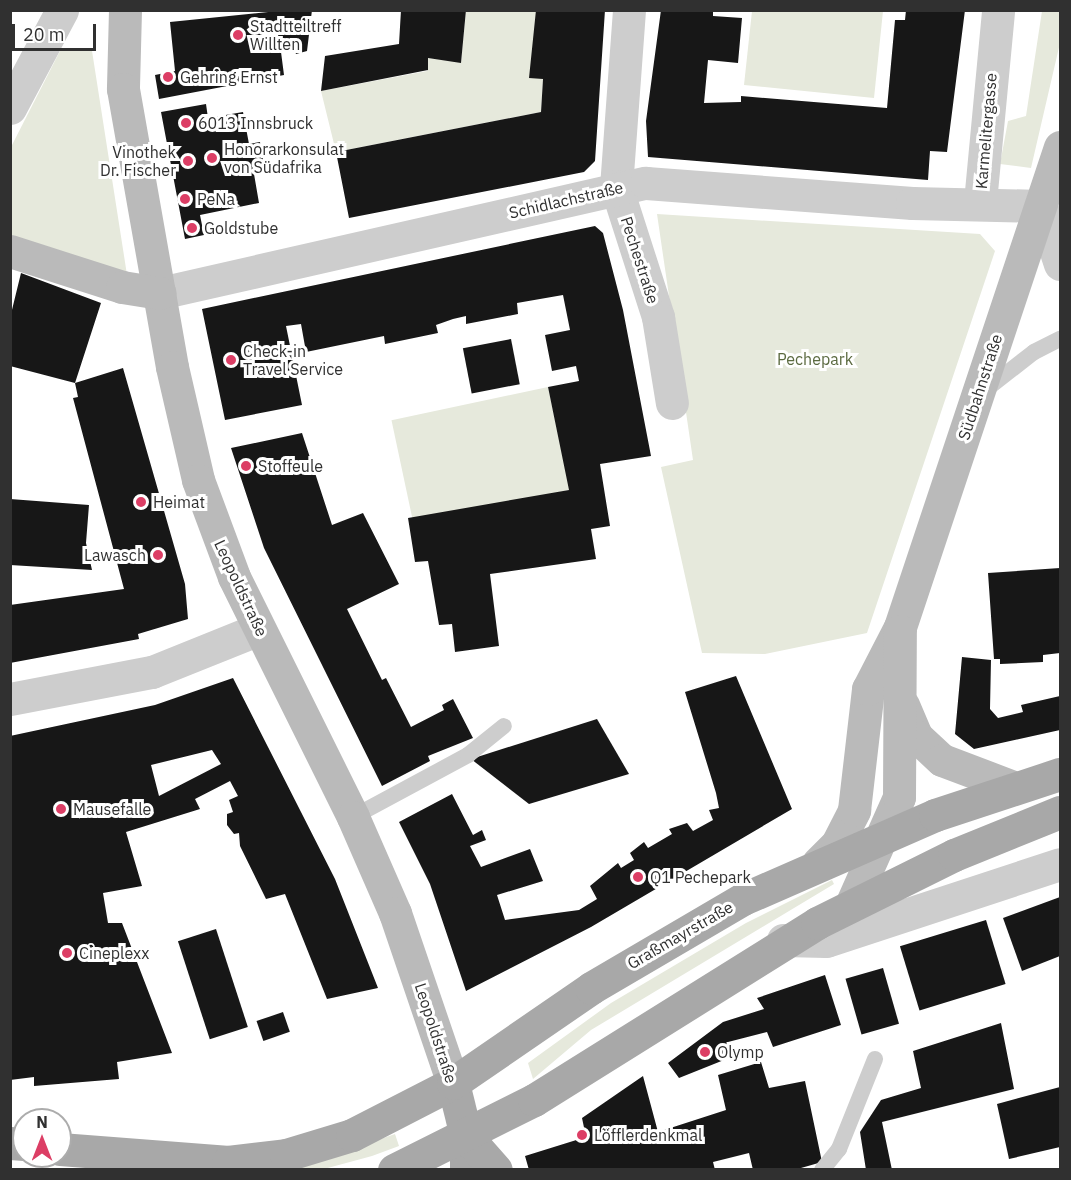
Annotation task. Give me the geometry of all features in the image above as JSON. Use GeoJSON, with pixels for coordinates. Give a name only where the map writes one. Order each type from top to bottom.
{"type":"FeatureCollection","features":[{"type":"Feature","properties":{"kind":"main road","name":"Graßmayrstraße"},"geometry":{"type":"LineString","coordinates":[[72,1150],[204,1162],[286,1155],[375,1125],[453,1083],[650,951],[818,863],[1016,788],[1060,774]]}},
{"type":"Feature","properties":{"kind":"main road"},"geometry":{"type":"LineString","coordinates":[[394,1170],[534,1100],[783,940],[954,855],[1060,812]]}},
{"type":"Feature","properties":{"kind":"main road","name":"Leopoldstraße"},"geometry":{"type":"LineString","coordinates":[[453,1083],[466,1136],[466,1170]]}},
{"type":"Feature","properties":{"kind":"main road","name":"Leopoldstraße"},"geometry":{"type":"LineString","coordinates":[[466,1136],[496,1170]]}},
{"type":"Feature","properties":{"kind":"street","name":"Pechestraße"},"geometry":{"type":"LineString","coordinates":[[629,10],[616,186],[658,317],[672,403]]}},
{"type":"Feature","properties":{"kind":"street","name":"Karmelitergasse"},"geometry":{"type":"LineString","coordinates":[[998,10],[980,202],[1041,206]]}},
{"type":"Feature","properties":{"kind":"street","name":"Leopoldstraße"},"geometry":{"type":"LineString","coordinates":[[125,11],[123,89],[181,413],[198,480],[234,578],[353,817],[399,923],[453,1083]]}},
{"type":"Feature","properties":{"kind":"street"},"geometry":{"type":"LineString","coordinates":[[10,108],[21,70],[54,14]]}},
{"type":"Feature","properties":{"kind":"street","name":"Südbahnstraße"},"geometry":{"type":"LineString","coordinates":[[900,627],[1060,147]]}},
{"type":"Feature","properties":{"kind":"street","name":"Schidlachstraße"},"geometry":{"type":"LineString","coordinates":[[160,293],[616,186],[646,183],[912,203],[980,202]]}},
{"type":"Feature","properties":{"kind":"street"},"geometry":{"type":"LineString","coordinates":[[1041,206],[1060,264]]}},
{"type":"Feature","properties":{"kind":"street"},"geometry":{"type":"LineString","coordinates":[[10,251],[122,287],[160,293]]}},
{"type":"Feature","properties":{"kind":"street"},"geometry":{"type":"LineString","coordinates":[[851,905],[861,876],[886,836],[899,797],[900,627]]}},
{"type":"Feature","properties":{"kind":"street"},"geometry":{"type":"LineString","coordinates":[[818,863],[837,844],[852,818],[868,689],[900,627]]}},
{"type":"Feature","properties":{"kind":"street"},"geometry":{"type":"LineString","coordinates":[[10,699],[152,672],[259,629]]}},
{"type":"Feature","properties":{"kind":"street"},"geometry":{"type":"LineString","coordinates":[[901,700],[916,736],[942,760],[1016,788]]}},
{"type":"Feature","properties":{"kind":"street"},"geometry":{"type":"LineString","coordinates":[[783,940],[826,941],[1060,864]]}},
{"type":"Feature","properties":{"kind":"lane"},"geometry":{"type":"LineString","coordinates":[[977,397],[1034,352],[1060,339]]}},
{"type":"Feature","properties":{"kind":"lane"},"geometry":{"type":"LineString","coordinates":[[353,817],[468,755],[504,726]]}},
{"type":"Feature","properties":{"kind":"lane"},"geometry":{"type":"LineString","coordinates":[[822,1170],[840,1149],[875,1059]]}},
{"type":"Feature","properties":{"kind":"green space"},"geometry":{"type":"Polygon","coordinates":[[[466,11],[536,11],[543,79],[541,112],[336,152],[321,91],[427,71],[428,58],[461,62],[466,11]]]}},
{"type":"Feature","properties":{"kind":"green space"},"geometry":{"type":"Polygon","coordinates":[[[752,11],[883,11],[874,98],[744,85],[752,11]]]}},
{"type":"Feature","properties":{"kind":"green space"},"geometry":{"type":"Polygon","coordinates":[[[1042,11],[1060,11],[1060,43],[1031,168],[1000,164],[1008,121],[1026,116],[1042,11]]]}},
{"type":"Feature","properties":{"kind":"green space"},"geometry":{"type":"Polygon","coordinates":[[[61,49],[92,51],[127,275],[11,236],[11,147],[61,49]]]}},
{"type":"Feature","properties":{"kind":"green space","name":"Pechepark"},"geometry":{"type":"Polygon","coordinates":[[[657,214],[980,234],[995,251],[867,633],[765,654],[702,653],[661,467],[693,460],[657,214]]]}},
{"type":"Feature","properties":{"kind":"green space"},"geometry":{"type":"Polygon","coordinates":[[[548,387],[570,490],[413,523],[391,420],[548,387]]]}},
{"type":"Feature","properties":{"kind":"green space"},"geometry":{"type":"Polygon","coordinates":[[[832,880],[834,884],[591,1030],[533,1079],[528,1063],[611,1003],[746,923],[832,880]]]}},
{"type":"Feature","properties":{"kind":"green space"},"geometry":{"type":"Polygon","coordinates":[[[395,1134],[399,1146],[372,1156],[324,1169],[292,1170],[395,1134]]]}},
{"type":"Feature","properties":{"kind":"building"},"geometry":{"type":"Polygon","coordinates":[[[287,10],[312,10],[307,51],[296,54],[292,43],[281,52],[284,75],[159,99],[155,75],[175,71],[170,22],[287,10]]]}},
{"type":"Feature","properties":{"kind":"building"},"geometry":{"type":"Polygon","coordinates":[[[401,10],[466,10],[461,63],[428,58],[428,70],[321,91],[325,56],[399,44],[401,10]]]}},
{"type":"Feature","properties":{"kind":"building"},"geometry":{"type":"Polygon","coordinates":[[[536,10],[605,10],[595,161],[584,172],[349,218],[336,152],[541,112],[543,79],[529,78],[536,10]]]}},
{"type":"Feature","properties":{"kind":"building"},"geometry":{"type":"Polygon","coordinates":[[[661,10],[713,10],[713,16],[742,18],[738,63],[708,60],[704,103],[741,102],[741,96],[887,108],[895,20],[905,20],[906,10],[965,10],[947,152],[930,151],[928,180],[648,157],[646,121],[661,10]]]}},
{"type":"Feature","properties":{"kind":"building"},"geometry":{"type":"Polygon","coordinates":[[[206,104],[208,118],[243,112],[249,144],[260,142],[265,172],[254,174],[259,203],[200,215],[204,235],[185,239],[161,112],[206,104]]]}},
{"type":"Feature","properties":{"kind":"building"},"geometry":{"type":"Polygon","coordinates":[[[595,226],[603,233],[623,310],[651,456],[600,464],[610,526],[591,529],[596,559],[490,574],[499,646],[455,652],[452,624],[439,625],[428,561],[415,562],[408,518],[569,490],[548,387],[579,381],[576,366],[552,371],[545,335],[570,330],[563,295],[517,303],[518,314],[466,324],[466,316],[436,325],[438,333],[385,344],[384,336],[306,352],[301,324],[286,326],[302,405],[225,420],[202,309],[595,226]]]}},
{"type":"Feature","properties":{"kind":"building"},"geometry":{"type":"Polygon","coordinates":[[[21,273],[101,303],[75,383],[10,366],[10,318],[21,273]]]}},
{"type":"Feature","properties":{"kind":"building"},"geometry":{"type":"Polygon","coordinates":[[[511,339],[520,384],[472,394],[463,348],[511,339]]]}},
{"type":"Feature","properties":{"kind":"building"},"geometry":{"type":"Polygon","coordinates":[[[123,368],[185,584],[188,619],[138,634],[139,639],[10,663],[10,605],[124,589],[73,398],[78,397],[75,383],[123,368]]]}},
{"type":"Feature","properties":{"kind":"building"},"geometry":{"type":"Polygon","coordinates":[[[302,433],[332,525],[363,513],[399,584],[347,609],[382,680],[386,678],[411,727],[444,710],[442,705],[453,699],[473,738],[428,756],[430,761],[382,786],[264,548],[231,448],[302,433]]]}},
{"type":"Feature","properties":{"kind":"building"},"geometry":{"type":"Polygon","coordinates":[[[10,499],[89,505],[86,543],[92,570],[10,565],[10,499]]]}},
{"type":"Feature","properties":{"kind":"building"},"geometry":{"type":"Polygon","coordinates":[[[1060,568],[1060,653],[1043,655],[1043,662],[1000,664],[1000,659],[994,659],[988,573],[1060,568]]]}},
{"type":"Feature","properties":{"kind":"building"},"geometry":{"type":"Polygon","coordinates":[[[962,657],[991,660],[990,709],[998,718],[1023,712],[1021,705],[1060,696],[1060,730],[974,749],[955,734],[962,657]]]}},
{"type":"Feature","properties":{"kind":"building"},"geometry":{"type":"Polygon","coordinates":[[[736,676],[792,809],[591,927],[466,991],[430,884],[399,822],[452,794],[473,835],[482,830],[486,840],[470,846],[481,867],[530,849],[543,881],[497,895],[505,920],[579,910],[597,899],[590,886],[618,863],[621,868],[634,860],[630,853],[644,842],[648,848],[672,834],[669,829],[687,823],[693,831],[713,820],[709,810],[719,808],[716,793],[685,692],[736,676]]]}},
{"type":"Feature","properties":{"kind":"building"},"geometry":{"type":"Polygon","coordinates":[[[233,678],[335,879],[378,988],[327,999],[285,894],[266,899],[240,846],[239,833],[234,834],[227,825],[227,814],[233,812],[229,800],[238,796],[230,781],[195,799],[200,809],[126,832],[142,886],[103,893],[108,923],[122,923],[172,1053],[117,1062],[119,1079],[34,1086],[34,1077],[10,1080],[10,736],[155,705],[233,678]],[[212,750],[151,765],[159,796],[221,764],[212,750]]]}},
{"type":"Feature","properties":{"kind":"building"},"geometry":{"type":"Polygon","coordinates":[[[597,719],[629,774],[529,804],[471,759],[597,719]]]}},
{"type":"Feature","properties":{"kind":"building"},"geometry":{"type":"Polygon","coordinates":[[[1060,897],[1060,956],[1022,971],[1003,918],[1060,897]]]}},
{"type":"Feature","properties":{"kind":"building"},"geometry":{"type":"Polygon","coordinates":[[[986,920],[1006,984],[920,1010],[900,946],[986,920]]]}},
{"type":"Feature","properties":{"kind":"building"},"geometry":{"type":"Polygon","coordinates":[[[216,929],[248,1027],[210,1039],[178,941],[216,929]]]}},
{"type":"Feature","properties":{"kind":"building"},"geometry":{"type":"Polygon","coordinates":[[[883,968],[899,1024],[861,1035],[846,979],[883,968]]]}},
{"type":"Feature","properties":{"kind":"building"},"geometry":{"type":"Polygon","coordinates":[[[825,975],[841,1025],[773,1047],[767,1032],[728,1042],[734,1056],[679,1078],[668,1063],[723,1022],[764,1009],[757,998],[825,975]]]}},
{"type":"Feature","properties":{"kind":"building"},"geometry":{"type":"Polygon","coordinates":[[[283,1012],[290,1032],[263,1041],[257,1021],[283,1012]]]}},
{"type":"Feature","properties":{"kind":"building"},"geometry":{"type":"Polygon","coordinates":[[[1001,1023],[1014,1089],[882,1122],[892,1170],[866,1170],[860,1132],[881,1100],[921,1088],[913,1051],[1001,1023]]]}},
{"type":"Feature","properties":{"kind":"building"},"geometry":{"type":"Polygon","coordinates":[[[761,1062],[769,1088],[805,1081],[822,1162],[794,1170],[753,1170],[749,1153],[713,1162],[715,1170],[529,1170],[525,1156],[586,1137],[582,1118],[643,1076],[658,1132],[726,1110],[718,1075],[761,1062]]]}},
{"type":"Feature","properties":{"kind":"building"},"geometry":{"type":"Polygon","coordinates":[[[1060,1087],[1060,1147],[1009,1159],[997,1104],[1060,1087]]]}},
{"type":"Feature","properties":{"kind":"place","name":"Stadtteiltreff Willten"},"geometry":{"type":"Point","coordinates":[238,35]}},
{"type":"Feature","properties":{"kind":"place","name":"Gehring Ernst"},"geometry":{"type":"Point","coordinates":[168,77]}},
{"type":"Feature","properties":{"kind":"place","name":"6013 Innsbruck"},"geometry":{"type":"Point","coordinates":[186,123]}},
{"type":"Feature","properties":{"kind":"place","name":"Honorarkonsulat von Südafrika"},"geometry":{"type":"Point","coordinates":[212,158]}},
{"type":"Feature","properties":{"kind":"place","name":"Vinothek Dr. Fischer"},"geometry":{"type":"Point","coordinates":[188,161]}},
{"type":"Feature","properties":{"kind":"place","name":"PeNa"},"geometry":{"type":"Point","coordinates":[185,199]}},
{"type":"Feature","properties":{"kind":"place","name":"Goldstube"},"geometry":{"type":"Point","coordinates":[192,228]}},
{"type":"Feature","properties":{"kind":"place","name":"Check-in Travel Service"},"geometry":{"type":"Point","coordinates":[231,360]}},
{"type":"Feature","properties":{"kind":"place","name":"Stoffeule"},"geometry":{"type":"Point","coordinates":[246,466]}},
{"type":"Feature","properties":{"kind":"place","name":"Heimat"},"geometry":{"type":"Point","coordinates":[141,502]}},
{"type":"Feature","properties":{"kind":"place","name":"Lawasch"},"geometry":{"type":"Point","coordinates":[158,555]}},
{"type":"Feature","properties":{"kind":"place","name":"Mausefalle"},"geometry":{"type":"Point","coordinates":[61,809]}},
{"type":"Feature","properties":{"kind":"place","name":"Q1 Pechepark"},"geometry":{"type":"Point","coordinates":[638,877]}},
{"type":"Feature","properties":{"kind":"place","name":"Cineplexx"},"geometry":{"type":"Point","coordinates":[67,953]}},
{"type":"Feature","properties":{"kind":"place","name":"Olymp"},"geometry":{"type":"Point","coordinates":[705,1052]}},
{"type":"Feature","properties":{"kind":"place","name":"Löfflerdenkmal"},"geometry":{"type":"Point","coordinates":[582,1135]}}]}
